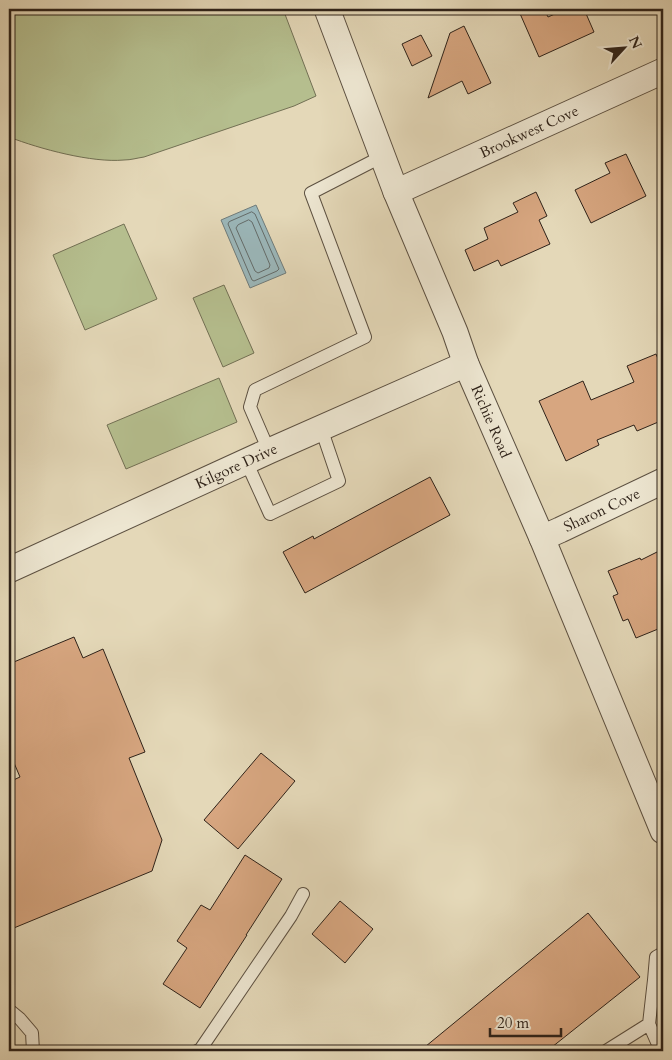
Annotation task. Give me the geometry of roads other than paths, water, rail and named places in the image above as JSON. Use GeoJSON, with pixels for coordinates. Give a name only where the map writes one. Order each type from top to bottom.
{"type":"FeatureCollection","features":[{"type":"Feature","properties":{"kind":"street","name":"Richie Road"},"geometry":{"type":"LineString","coordinates":[[327,9],[396,192],[455,332],[466,364],[542,538],[663,831]]}},
{"type":"Feature","properties":{"kind":"street","name":"Brookwest Cove"},"geometry":{"type":"LineString","coordinates":[[396,192],[663,71]]}},
{"type":"Feature","properties":{"kind":"street","name":"Kilgore Drive"},"geometry":{"type":"LineString","coordinates":[[9,570],[268,450],[466,364]]}},
{"type":"Feature","properties":{"kind":"street","name":"Sharon Cove"},"geometry":{"type":"LineString","coordinates":[[542,538],[663,481]]}},
{"type":"Feature","properties":{"kind":"lane"},"geometry":{"type":"LineString","coordinates":[[268,450],[250,407],[255,390],[365,337],[311,193],[383,156]]}},
{"type":"Feature","properties":{"kind":"lane"},"geometry":{"type":"LineString","coordinates":[[246,461],[270,514],[339,482],[320,428]]}},
{"type":"Feature","properties":{"kind":"lane"},"geometry":{"type":"LineString","coordinates":[[197,1051],[200,1050],[291,916],[303,894]]}},
{"type":"Feature","properties":{"kind":"lane"},"geometry":{"type":"LineString","coordinates":[[660,955],[649,1024],[661,1051]]}},
{"type":"Feature","properties":{"kind":"lane"},"geometry":{"type":"LineString","coordinates":[[9,1010],[32,1032],[33,1051]]}},
{"type":"Feature","properties":{"kind":"lane"},"geometry":{"type":"LineString","coordinates":[[606,1051],[649,1024]]}},
{"type":"Feature","properties":{"kind":"water"},"geometry":{"type":"Polygon","coordinates":[[[256,205],[286,273],[250,288],[221,220],[256,205]]]}}]}
